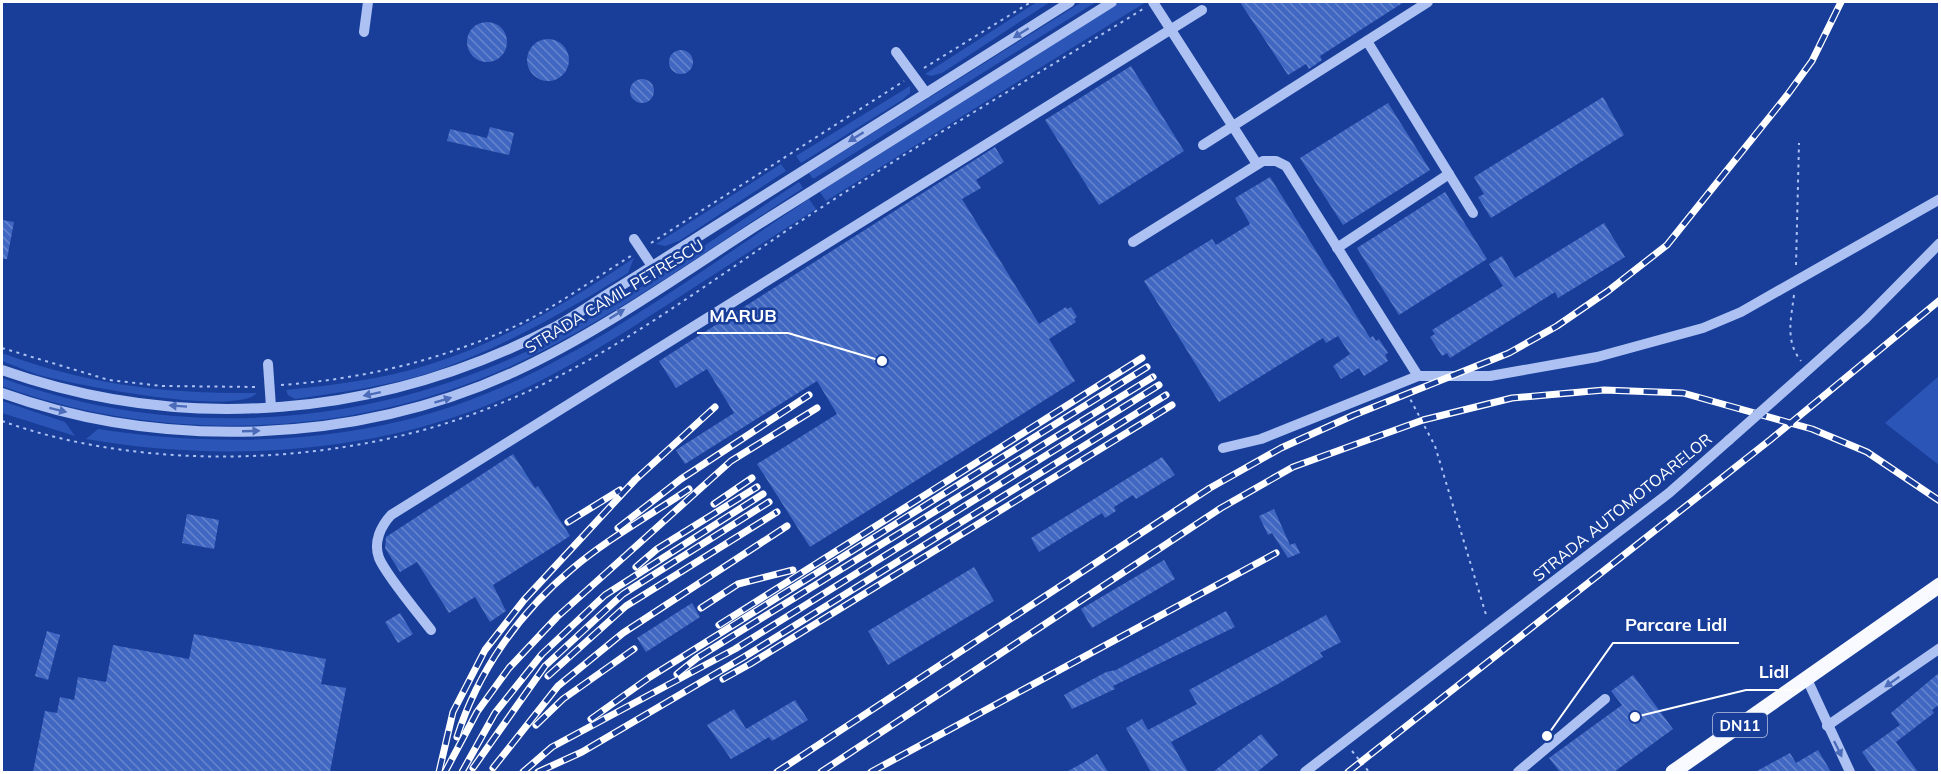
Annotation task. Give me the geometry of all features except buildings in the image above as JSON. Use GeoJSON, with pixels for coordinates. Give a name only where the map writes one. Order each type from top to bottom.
{"type":"FeatureCollection","features":[{"type":"Feature","properties":{"kind":"main road","name":"DN11"},"geometry":{"type":"LineString","coordinates":[[1673,772],[1940,585]]}},
{"type":"Feature","properties":{"kind":"street"},"geometry":{"type":"LineString","coordinates":[[364,32],[369,2]]}},
{"type":"Feature","properties":{"kind":"street","name":"STRADA CAMIL PETRESCU"},"geometry":{"type":"LineString","coordinates":[[2,370],[101,398],[198,408],[271,407],[355,398],[404,388],[458,370],[556,326],[1070,2]]}},
{"type":"Feature","properties":{"kind":"street","name":"STRADA CAMIL PETRESCU"},"geometry":{"type":"LineString","coordinates":[[2,393],[108,421],[193,430],[250,431],[354,421],[466,393],[565,347],[1112,2]]}},
{"type":"Feature","properties":{"kind":"street"},"geometry":{"type":"LineString","coordinates":[[1153,2],[1257,164]]}},
{"type":"Feature","properties":{"kind":"street"},"geometry":{"type":"LineString","coordinates":[[1203,145],[1428,2]]}},
{"type":"Feature","properties":{"kind":"street"},"geometry":{"type":"LineString","coordinates":[[431,630],[379,557],[378,539],[382,525],[392,515],[1202,10]]}},
{"type":"Feature","properties":{"kind":"street"},"geometry":{"type":"LineString","coordinates":[[1367,41],[1473,213]]}},
{"type":"Feature","properties":{"kind":"street"},"geometry":{"type":"LineString","coordinates":[[896,52],[926,93]]}},
{"type":"Feature","properties":{"kind":"street"},"geometry":{"type":"LineString","coordinates":[[1133,242],[1263,160],[1276,160],[1286,166],[1418,376]]}},
{"type":"Feature","properties":{"kind":"street"},"geometry":{"type":"LineString","coordinates":[[1337,248],[1449,174]]}},
{"type":"Feature","properties":{"kind":"street"},"geometry":{"type":"LineString","coordinates":[[1223,448],[1261,439],[1418,376],[1490,376],[1607,354],[1703,328],[1741,312],[1940,199]]}},
{"type":"Feature","properties":{"kind":"street"},"geometry":{"type":"LineString","coordinates":[[634,240],[652,266]]}},
{"type":"Feature","properties":{"kind":"street","name":"STRADA AUTOMOTOARELOR"},"geometry":{"type":"LineString","coordinates":[[1305,772],[1669,493],[1865,319],[1940,243]]}},
{"type":"Feature","properties":{"kind":"street"},"geometry":{"type":"LineString","coordinates":[[268,364],[271,407]]}},
{"type":"Feature","properties":{"kind":"street"},"geometry":{"type":"LineString","coordinates":[[1827,726],[1940,648]]}},
{"type":"Feature","properties":{"kind":"street"},"geometry":{"type":"LineString","coordinates":[[1806,677],[1850,772]]}},
{"type":"Feature","properties":{"kind":"street"},"geometry":{"type":"LineString","coordinates":[[1518,772],[1605,699]]}},
{"type":"Feature","properties":{"kind":"path"},"geometry":{"type":"LineString","coordinates":[[2,348],[109,380],[162,386],[269,386],[333,381],[384,372],[447,354],[523,322],[1031,2]]}},
{"type":"Feature","properties":{"kind":"path"},"geometry":{"type":"LineString","coordinates":[[1798,143],[1795,282],[1789,335],[1792,350],[1804,374]]}},
{"type":"Feature","properties":{"kind":"path"},"geometry":{"type":"LineString","coordinates":[[1401,383],[1428,428],[1435,446],[1485,608]]}},
{"type":"Feature","properties":{"kind":"path"},"geometry":{"type":"LineString","coordinates":[[2,422],[73,443]]}},
{"type":"Feature","properties":{"kind":"path"},"geometry":{"type":"LineString","coordinates":[[1344,742],[1369,772]]}},
{"type":"Feature","properties":{"kind":"shaded area"},"geometry":{"type":"Polygon","coordinates":[[[1037,2],[1050,2],[942,73],[931,76],[925,74],[1037,2]]]}},
{"type":"Feature","properties":{"kind":"shaded area"},"geometry":{"type":"Polygon","coordinates":[[[1082,2],[1096,2],[813,179],[809,173],[1082,2]]]}},
{"type":"Feature","properties":{"kind":"shaded area"},"geometry":{"type":"Polygon","coordinates":[[[1120,2],[1146,2],[826,201],[820,192],[1120,2]]]}},
{"type":"Feature","properties":{"kind":"shaded area"},"geometry":{"type":"Polygon","coordinates":[[[910,86],[910,93],[902,100],[801,163],[796,156],[910,86]]]}},
{"type":"Feature","properties":{"kind":"shaded area"},"geometry":{"type":"Polygon","coordinates":[[[781,164],[786,171],[679,241],[665,246],[656,244],[781,164]]]}},
{"type":"Feature","properties":{"kind":"shaded area"},"geometry":{"type":"Polygon","coordinates":[[[799,182],[803,188],[671,275],[569,337],[472,382],[406,403],[339,417],[271,424],[202,425],[134,419],[67,406],[2,386],[2,378],[68,398],[135,412],[203,418],[271,417],[339,410],[406,395],[471,375],[569,330],[669,269],[799,182]]]}},
{"type":"Feature","properties":{"kind":"shaded area"},"geometry":{"type":"Polygon","coordinates":[[[809,199],[816,209],[620,335],[523,390],[472,411],[426,426],[378,437],[281,450],[182,450],[86,439],[98,429],[191,439],[286,438],[333,434],[426,415],[514,382],[602,336],[687,282],[809,199]]]}},
{"type":"Feature","properties":{"kind":"shaded area"},"geometry":{"type":"Polygon","coordinates":[[[634,258],[628,273],[558,314],[486,351],[435,371],[383,385],[295,399],[288,395],[286,390],[377,378],[458,355],[511,332],[586,289],[634,258]]]}},
{"type":"Feature","properties":{"kind":"shaded area"},"geometry":{"type":"Polygon","coordinates":[[[2,353],[65,373],[96,380],[191,392],[257,393],[243,399],[219,402],[115,391],[36,374],[2,361],[2,353]]]}},
{"type":"Feature","properties":{"kind":"shaded area"},"geometry":{"type":"Polygon","coordinates":[[[1939,376],[1939,465],[1885,423],[1939,376]]]}},
{"type":"Feature","properties":{"kind":"shaded area"},"geometry":{"type":"Polygon","coordinates":[[[2,401],[65,422],[75,436],[2,413],[2,401]]]}},
{"type":"Feature","properties":{"kind":"railway"},"geometry":{"type":"LineString","coordinates":[[777,772],[1210,488],[1281,448],[1354,415],[1509,353],[1557,326],[1608,291],[1667,245],[1812,61],[1841,2]]}},
{"type":"Feature","properties":{"kind":"railway"},"geometry":{"type":"LineString","coordinates":[[1348,772],[1770,440],[1940,300]]}},
{"type":"Feature","properties":{"kind":"railway"},"geometry":{"type":"LineString","coordinates":[[719,625],[1142,358]]}},
{"type":"Feature","properties":{"kind":"railway"},"geometry":{"type":"LineString","coordinates":[[591,719],[650,677],[1147,367]]}},
{"type":"Feature","properties":{"kind":"railway"},"geometry":{"type":"LineString","coordinates":[[677,674],[697,658],[1153,377]]}},
{"type":"Feature","properties":{"kind":"railway"},"geometry":{"type":"LineString","coordinates":[[523,772],[552,747],[735,649],[1159,385]]}},
{"type":"Feature","properties":{"kind":"railway"},"geometry":{"type":"LineString","coordinates":[[821,772],[1221,508],[1293,467],[1423,420],[1512,398],[1604,390],[1683,393],[1812,429],[1867,452],[1940,501]]}},
{"type":"Feature","properties":{"kind":"railway"},"geometry":{"type":"LineString","coordinates":[[618,528],[681,479],[809,395]]}},
{"type":"Feature","properties":{"kind":"railway"},"geometry":{"type":"LineString","coordinates":[[538,772],[582,752],[744,657],[1166,395]]}},
{"type":"Feature","properties":{"kind":"railway"},"geometry":{"type":"LineString","coordinates":[[723,679],[1172,405]]}},
{"type":"Feature","properties":{"kind":"railway"},"geometry":{"type":"LineString","coordinates":[[439,772],[453,712],[485,650],[524,600],[635,480],[715,407]]}},
{"type":"Feature","properties":{"kind":"railway"},"geometry":{"type":"LineString","coordinates":[[445,772],[477,712],[509,668],[557,617],[731,461],[817,408]]}},
{"type":"Feature","properties":{"kind":"railway"},"geometry":{"type":"LineString","coordinates":[[714,504],[752,478]]}},
{"type":"Feature","properties":{"kind":"railway"},"geometry":{"type":"LineString","coordinates":[[636,567],[657,549],[757,487]]}},
{"type":"Feature","properties":{"kind":"railway"},"geometry":{"type":"LineString","coordinates":[[457,737],[476,689],[489,666],[518,624],[535,605],[586,558],[614,537],[689,489]]}},
{"type":"Feature","properties":{"kind":"railway"},"geometry":{"type":"LineString","coordinates":[[568,522],[620,490]]}},
{"type":"Feature","properties":{"kind":"railway"},"geometry":{"type":"LineString","coordinates":[[462,772],[495,713],[542,654],[605,595],[763,494]]}},
{"type":"Feature","properties":{"kind":"railway"},"geometry":{"type":"LineString","coordinates":[[473,768],[545,666],[623,594],[769,502]]}},
{"type":"Feature","properties":{"kind":"railway"},"geometry":{"type":"LineString","coordinates":[[548,676],[626,606],[777,512]]}},
{"type":"Feature","properties":{"kind":"railway"},"geometry":{"type":"LineString","coordinates":[[493,768],[558,686],[623,633],[787,526]]}},
{"type":"Feature","properties":{"kind":"railway"},"geometry":{"type":"LineString","coordinates":[[871,772],[1276,553]]}},
{"type":"Feature","properties":{"kind":"railway"},"geometry":{"type":"LineString","coordinates":[[701,608],[738,584],[793,570]]}},
{"type":"Feature","properties":{"kind":"railway"},"geometry":{"type":"LineString","coordinates":[[536,725],[563,699],[634,649]]}},
{"type":"Feature","properties":{"kind":"place","name":"MARUB"},"geometry":{"type":"Point","coordinates":[882,361]}},
{"type":"Feature","properties":{"kind":"place","name":"Lidl"},"geometry":{"type":"Point","coordinates":[1635,717]}},
{"type":"Feature","properties":{"kind":"place","name":"Parcare Lidl"},"geometry":{"type":"Point","coordinates":[1547,736]}}]}
